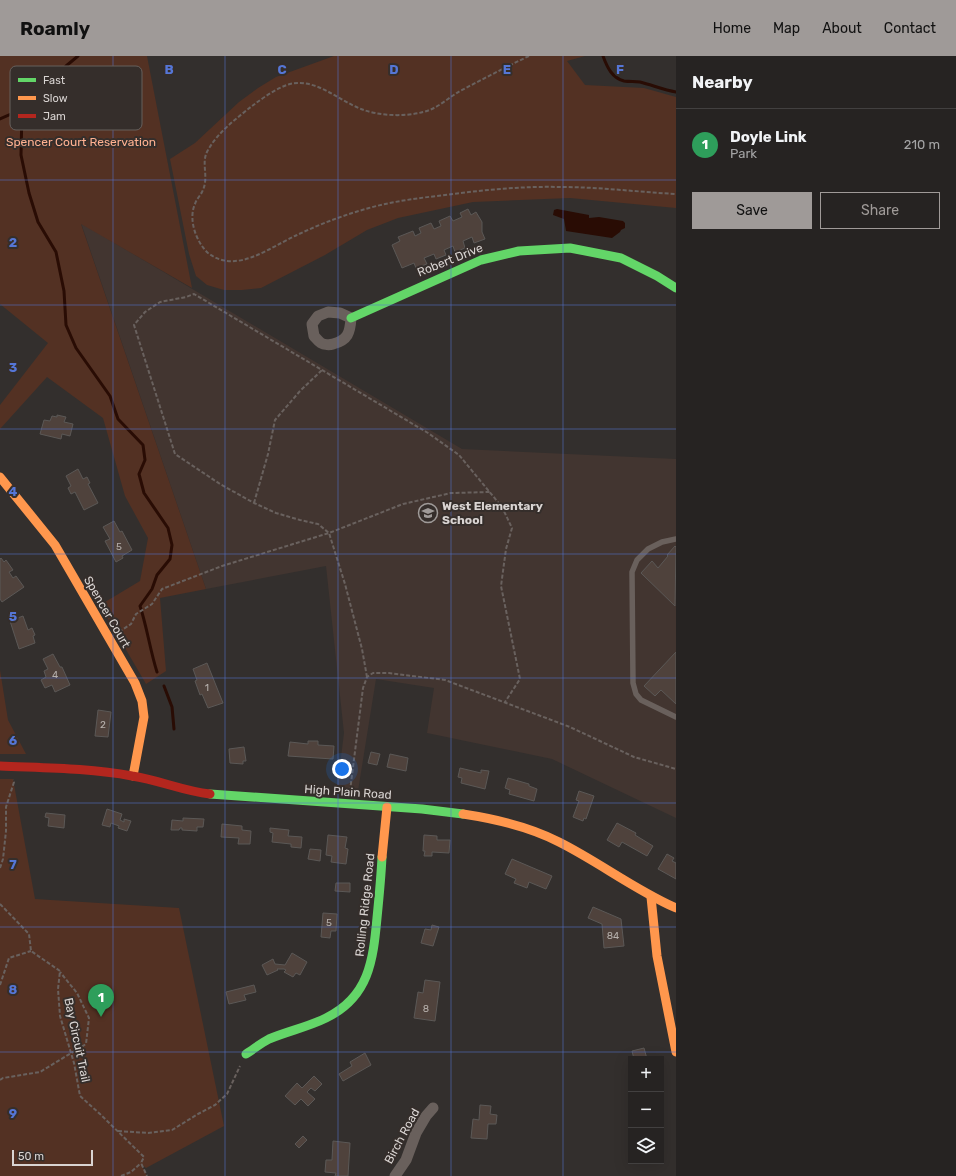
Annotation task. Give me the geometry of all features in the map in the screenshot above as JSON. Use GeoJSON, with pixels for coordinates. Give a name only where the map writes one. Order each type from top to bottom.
{"type":"FeatureCollection","features":[{"type":"Feature","properties":{"kind":"street","name":"Robert Drive"},"geometry":{"type":"LineString","coordinates":[[350,318],[481,260],[519,251],[570,248],[621,258],[657,276],[676,288]]}},
{"type":"Feature","properties":{"kind":"street","name":"Spencer Court"},"geometry":{"type":"LineString","coordinates":[[0,477],[55,545],[134,683],[142,701],[144,716],[133,776]]}},
{"type":"Feature","properties":{"kind":"street","name":"High Plain Road"},"geometry":{"type":"LineString","coordinates":[[5,767],[75,769],[133,776],[193,792],[217,795],[387,806],[434,811],[491,820],[540,834],[560,843],[593,860],[651,896],[676,908]]}},
{"type":"Feature","properties":{"kind":"street","name":"Rolling Ridge Road"},"geometry":{"type":"LineString","coordinates":[[246,1054],[265,1041],[332,1016],[343,1009],[360,990],[370,970],[374,949],[387,806]]}},
{"type":"Feature","properties":{"kind":"street"},"geometry":{"type":"LineString","coordinates":[[651,896],[655,951],[675,1047]]}},
{"type":"Feature","properties":{"kind":"street","name":"Birch Road"},"geometry":{"type":"LineString","coordinates":[[395,1176],[406,1160],[416,1133],[433,1108]]}},
{"type":"Feature","properties":{"kind":"lane"},"geometry":{"type":"LineString","coordinates":[[676,539],[662,542],[648,549],[637,560],[632,572],[631,588],[633,683],[636,694],[641,700],[676,717]]}},
{"type":"Feature","properties":{"kind":"path"},"geometry":{"type":"LineString","coordinates":[[529,56],[461,91],[433,109],[418,114],[398,115],[368,112],[320,88],[302,84],[289,84],[275,91],[241,114],[224,130],[207,151],[205,160],[206,183],[194,205],[192,216],[194,226],[205,250],[216,258],[227,261],[241,260],[258,254],[324,223],[354,212],[395,202],[455,194],[519,188],[564,187],[676,194]]}},
{"type":"Feature","properties":{"kind":"path"},"geometry":{"type":"LineString","coordinates":[[349,804],[363,688],[367,677],[362,649],[345,584],[329,533],[318,524],[300,520],[254,503],[220,484],[175,454],[134,325],[145,312],[160,302],[194,294],[428,433],[459,455],[502,507],[512,528],[506,550],[501,586],[520,679],[506,702]]}},
{"type":"Feature","properties":{"kind":"path"},"geometry":{"type":"LineString","coordinates":[[254,503],[268,454],[275,420],[300,391],[322,370]]}},
{"type":"Feature","properties":{"kind":"path"},"geometry":{"type":"LineString","coordinates":[[132,624],[136,614],[152,604],[162,589],[222,566],[329,533],[403,504],[451,493],[490,492]]}},
{"type":"Feature","properties":{"kind":"path"},"geometry":{"type":"LineString","coordinates":[[367,677],[373,673],[389,673],[445,680],[570,727],[634,758],[676,769]]}},
{"type":"Feature","properties":{"kind":"path"},"geometry":{"type":"LineString","coordinates":[[0,868],[3,859],[6,831],[6,806],[14,782],[5,767]]}},
{"type":"Feature","properties":{"kind":"path"},"geometry":{"type":"LineString","coordinates":[[0,904],[29,934],[31,951],[60,971],[77,993],[89,1018],[86,1044],[40,1072],[3,1078],[0,1080]]}},
{"type":"Feature","properties":{"kind":"path"},"geometry":{"type":"LineString","coordinates":[[0,985],[9,958],[31,951]]}},
{"type":"Feature","properties":{"kind":"path","name":"Bay Circuit Trail"},"geometry":{"type":"LineString","coordinates":[[60,971],[58,989],[60,1016],[71,1054],[80,1096],[144,1157],[141,1164],[147,1176]]}},
{"type":"Feature","properties":{"kind":"path"},"geometry":{"type":"LineString","coordinates":[[117,1131],[148,1133],[172,1130],[215,1105],[228,1094],[246,1054]]}},
{"type":"Feature","properties":{"kind":"path"},"geometry":{"type":"LineString","coordinates":[[121,1176],[131,1172],[141,1164]]}},
{"type":"Feature","properties":{"kind":"shaded area"},"geometry":{"type":"Polygon","coordinates":[[[557,209],[589,215],[589,218],[599,217],[623,221],[625,223],[625,228],[612,238],[566,231],[564,219],[553,215],[554,210],[557,209]]]}},
{"type":"Feature","properties":{"kind":"shaded area","name":"West Elementary School"},"geometry":{"type":"Polygon","coordinates":[[[81,223],[462,449],[676,459],[676,818],[552,759],[427,733],[434,688],[376,679],[358,791],[337,789],[344,733],[326,566],[206,589],[81,223]]]}},
{"type":"Feature","properties":{"kind":"green space","name":"Spencer Court Reservation"},"geometry":{"type":"Polygon","coordinates":[[[0,56],[147,56],[192,288],[81,224],[206,589],[160,598],[166,671],[146,684],[100,605],[140,581],[148,538],[125,496],[103,418],[47,377],[0,429],[0,405],[48,343],[0,304],[0,56]]]}},
{"type":"Feature","properties":{"kind":"green space"},"geometry":{"type":"Polygon","coordinates":[[[334,56],[585,56],[567,61],[585,85],[644,88],[676,97],[676,208],[570,198],[473,202],[398,218],[367,230],[325,255],[261,288],[224,290],[207,285],[196,276],[189,254],[170,159],[195,143],[239,102],[258,88],[276,77],[334,56]]]}},
{"type":"Feature","properties":{"kind":"green space"},"geometry":{"type":"Polygon","coordinates":[[[0,670],[8,720],[26,754],[0,754],[0,670]]]}},
{"type":"Feature","properties":{"kind":"green space"},"geometry":{"type":"Polygon","coordinates":[[[0,779],[13,779],[35,899],[179,908],[224,1126],[146,1168],[141,1164],[147,1176],[0,1176],[0,779]]]}},
{"type":"Feature","properties":{"kind":"building"},"geometry":{"type":"Polygon","coordinates":[[[468,209],[471,215],[476,212],[482,222],[482,232],[485,239],[474,243],[472,237],[463,241],[465,248],[455,252],[453,246],[444,250],[446,255],[436,259],[434,254],[424,258],[427,264],[416,268],[414,263],[402,268],[392,245],[400,241],[398,237],[413,231],[415,236],[421,233],[419,228],[431,223],[434,229],[441,226],[439,221],[450,216],[453,221],[462,217],[460,213],[468,209]]]}},
{"type":"Feature","properties":{"kind":"building"},"geometry":{"type":"Polygon","coordinates":[[[57,415],[66,417],[64,422],[73,424],[70,436],[62,434],[61,439],[40,434],[44,420],[50,421],[52,416],[57,417],[57,415]]]}},
{"type":"Feature","properties":{"kind":"building"},"geometry":{"type":"Polygon","coordinates":[[[78,469],[83,479],[87,477],[90,483],[88,484],[98,503],[84,510],[75,492],[71,494],[68,488],[71,486],[66,476],[78,469]]]}},
{"type":"Feature","properties":{"kind":"building"},"geometry":{"type":"Polygon","coordinates":[[[114,521],[120,532],[122,531],[132,550],[116,562],[105,541],[110,539],[103,527],[114,521]]]}},
{"type":"Feature","properties":{"kind":"building"},"geometry":{"type":"Polygon","coordinates":[[[675,546],[675,606],[641,573],[652,561],[658,568],[675,546]]]}},
{"type":"Feature","properties":{"kind":"building"},"geometry":{"type":"Polygon","coordinates":[[[1,558],[4,562],[6,560],[13,570],[9,572],[13,578],[16,576],[24,587],[2,602],[0,599],[1,558]]]}},
{"type":"Feature","properties":{"kind":"building"},"geometry":{"type":"Polygon","coordinates":[[[23,616],[28,630],[32,628],[35,635],[33,636],[35,643],[19,649],[10,621],[23,616]]]}},
{"type":"Feature","properties":{"kind":"building"},"geometry":{"type":"Polygon","coordinates":[[[676,652],[676,704],[661,690],[655,696],[644,686],[676,652]]]}},
{"type":"Feature","properties":{"kind":"building"},"geometry":{"type":"Polygon","coordinates":[[[53,654],[60,667],[62,667],[70,685],[55,692],[52,685],[45,688],[41,680],[46,677],[44,671],[48,669],[43,659],[53,654]]]}},
{"type":"Feature","properties":{"kind":"building"},"geometry":{"type":"Polygon","coordinates":[[[207,663],[223,703],[208,708],[202,694],[200,695],[193,669],[207,663]]]}},
{"type":"Feature","properties":{"kind":"building"},"geometry":{"type":"Polygon","coordinates":[[[98,710],[111,712],[108,737],[95,736],[98,710]]]}},
{"type":"Feature","properties":{"kind":"building"},"geometry":{"type":"Polygon","coordinates":[[[308,741],[318,741],[318,745],[334,746],[333,759],[288,756],[290,742],[308,744],[308,741]]]}},
{"type":"Feature","properties":{"kind":"building"},"geometry":{"type":"Polygon","coordinates":[[[244,747],[246,761],[243,761],[243,764],[230,763],[229,749],[244,747]]]}},
{"type":"Feature","properties":{"kind":"building"},"geometry":{"type":"Polygon","coordinates":[[[371,752],[380,754],[377,765],[368,763],[371,752]]]}},
{"type":"Feature","properties":{"kind":"building"},"geometry":{"type":"Polygon","coordinates":[[[390,754],[408,758],[406,771],[387,767],[390,754]]]}},
{"type":"Feature","properties":{"kind":"building"},"geometry":{"type":"Polygon","coordinates":[[[460,768],[481,773],[481,770],[489,771],[485,789],[461,783],[462,778],[458,777],[460,768]]]}},
{"type":"Feature","properties":{"kind":"building"},"geometry":{"type":"Polygon","coordinates":[[[508,778],[529,784],[529,786],[537,789],[534,801],[509,794],[510,790],[505,788],[508,778]]]}},
{"type":"Feature","properties":{"kind":"building"},"geometry":{"type":"Polygon","coordinates":[[[579,791],[594,796],[586,819],[584,818],[583,821],[573,817],[579,801],[576,800],[579,791]]]}},
{"type":"Feature","properties":{"kind":"building"},"geometry":{"type":"Polygon","coordinates":[[[107,809],[122,814],[120,820],[124,822],[124,819],[131,821],[127,831],[118,828],[119,826],[111,823],[110,827],[102,825],[107,809]]]}},
{"type":"Feature","properties":{"kind":"building"},"geometry":{"type":"Polygon","coordinates":[[[46,813],[65,815],[64,828],[48,826],[49,818],[45,817],[46,813]]]}},
{"type":"Feature","properties":{"kind":"building"},"geometry":{"type":"Polygon","coordinates":[[[183,818],[204,819],[203,827],[197,827],[197,831],[182,830],[182,828],[179,830],[171,830],[172,820],[183,821],[183,818]]]}},
{"type":"Feature","properties":{"kind":"building"},"geometry":{"type":"Polygon","coordinates":[[[617,823],[636,833],[635,835],[653,846],[647,856],[622,842],[619,847],[607,840],[617,823]]]}},
{"type":"Feature","properties":{"kind":"building"},"geometry":{"type":"Polygon","coordinates":[[[222,824],[242,826],[242,830],[251,831],[250,844],[238,844],[239,838],[221,837],[222,824]]]}},
{"type":"Feature","properties":{"kind":"building"},"geometry":{"type":"Polygon","coordinates":[[[270,828],[289,830],[288,836],[302,837],[301,848],[291,847],[291,844],[272,842],[273,833],[270,832],[270,828]]]}},
{"type":"Feature","properties":{"kind":"building"},"geometry":{"type":"Polygon","coordinates":[[[328,835],[347,837],[345,848],[348,849],[346,864],[331,862],[332,856],[326,855],[328,835]]]}},
{"type":"Feature","properties":{"kind":"building"},"geometry":{"type":"Polygon","coordinates":[[[424,835],[437,836],[437,840],[450,840],[449,853],[432,852],[432,856],[424,856],[424,835]]]}},
{"type":"Feature","properties":{"kind":"building"},"geometry":{"type":"Polygon","coordinates":[[[310,849],[321,850],[320,861],[308,859],[310,849]]]}},
{"type":"Feature","properties":{"kind":"building"},"geometry":{"type":"Polygon","coordinates":[[[667,854],[674,858],[672,861],[676,863],[676,879],[658,869],[667,854]]]}},
{"type":"Feature","properties":{"kind":"building"},"geometry":{"type":"Polygon","coordinates":[[[512,859],[552,876],[546,889],[529,882],[527,888],[514,883],[516,879],[505,874],[512,859]]]}},
{"type":"Feature","properties":{"kind":"building"},"geometry":{"type":"Polygon","coordinates":[[[336,883],[350,883],[350,892],[335,891],[336,883]]]}},
{"type":"Feature","properties":{"kind":"building"},"geometry":{"type":"Polygon","coordinates":[[[593,907],[621,919],[624,946],[604,948],[602,924],[588,918],[593,907]]]}},
{"type":"Feature","properties":{"kind":"building"},"geometry":{"type":"Polygon","coordinates":[[[323,913],[337,914],[336,931],[331,931],[330,938],[321,937],[323,913]]]}},
{"type":"Feature","properties":{"kind":"building"},"geometry":{"type":"Polygon","coordinates":[[[432,925],[439,927],[433,946],[421,943],[425,929],[431,930],[432,925]]]}},
{"type":"Feature","properties":{"kind":"building"},"geometry":{"type":"Polygon","coordinates":[[[292,953],[307,962],[300,975],[296,973],[293,977],[284,972],[286,970],[284,969],[277,969],[278,970],[267,975],[262,965],[273,959],[275,964],[285,965],[292,953]]]}},
{"type":"Feature","properties":{"kind":"building"},"geometry":{"type":"Polygon","coordinates":[[[425,980],[440,982],[435,1021],[414,1018],[418,992],[423,993],[425,980]]]}},
{"type":"Feature","properties":{"kind":"building"},"geometry":{"type":"Polygon","coordinates":[[[254,985],[256,992],[244,995],[246,1000],[229,1004],[226,992],[254,985]]]}},
{"type":"Feature","properties":{"kind":"building"},"geometry":{"type":"Polygon","coordinates":[[[644,1048],[646,1056],[633,1056],[632,1051],[644,1048]]]}},
{"type":"Feature","properties":{"kind":"building"},"geometry":{"type":"Polygon","coordinates":[[[365,1053],[371,1065],[343,1081],[339,1074],[352,1066],[350,1062],[365,1053]]]}},
{"type":"Feature","properties":{"kind":"building"},"geometry":{"type":"Polygon","coordinates":[[[314,1076],[322,1084],[315,1091],[311,1088],[307,1092],[315,1099],[308,1106],[301,1099],[295,1105],[285,1096],[297,1083],[302,1088],[314,1076]]]}},
{"type":"Feature","properties":{"kind":"building"},"geometry":{"type":"Polygon","coordinates":[[[480,1105],[491,1106],[490,1114],[497,1115],[496,1124],[488,1124],[487,1139],[471,1138],[473,1119],[479,1120],[480,1105]]]}},
{"type":"Feature","properties":{"kind":"building"},"geometry":{"type":"Polygon","coordinates":[[[303,1136],[307,1140],[299,1148],[295,1144],[303,1136]]]}},
{"type":"Feature","properties":{"kind":"building"},"geometry":{"type":"Polygon","coordinates":[[[333,1141],[350,1143],[348,1176],[335,1176],[336,1173],[325,1172],[326,1160],[332,1160],[333,1141]]]}},
{"type":"Feature","properties":{"kind":"waterway"},"geometry":{"type":"LineString","coordinates":[[66,66],[78,56]]}},
{"type":"Feature","properties":{"kind":"waterway"},"geometry":{"type":"LineString","coordinates":[[603,56],[610,72],[620,80],[640,82],[676,92]]}},
{"type":"Feature","properties":{"kind":"waterway"},"geometry":{"type":"LineString","coordinates":[[0,119],[10,115]]}},
{"type":"Feature","properties":{"kind":"waterway"},"geometry":{"type":"LineString","coordinates":[[22,130],[21,155],[29,193],[38,222],[56,252],[64,291],[66,325],[76,348],[110,396],[118,419],[143,445],[145,460],[139,474],[144,493],[168,528],[172,545],[170,559],[157,575],[152,589],[140,606],[157,672]]}},
{"type":"Feature","properties":{"kind":"waterway"},"geometry":{"type":"LineString","coordinates":[[164,686],[172,707],[174,729]]}},
{"type":"Feature","properties":{"kind":"traffic: fast"},"geometry":{"type":"LineString","coordinates":[[351,318],[481,260],[519,251],[570,248],[621,258],[657,276],[676,288]]}},
{"type":"Feature","properties":{"kind":"traffic: fast"},"geometry":{"type":"LineString","coordinates":[[210,794],[422,809],[463,814]]}},
{"type":"Feature","properties":{"kind":"traffic: fast"},"geometry":{"type":"LineString","coordinates":[[246,1054],[269,1039],[326,1018],[352,1000],[366,976],[373,949],[382,857]]}},
{"type":"Feature","properties":{"kind":"traffic: slow"},"geometry":{"type":"LineString","coordinates":[[0,477],[55,545],[135,683],[142,701],[144,717],[133,776]]}},
{"type":"Feature","properties":{"kind":"traffic: slow"},"geometry":{"type":"LineString","coordinates":[[382,857],[387,807]]}},
{"type":"Feature","properties":{"kind":"traffic: slow"},"geometry":{"type":"LineString","coordinates":[[463,814],[512,824],[548,837],[574,850],[646,893],[676,908]]}},
{"type":"Feature","properties":{"kind":"traffic: slow"},"geometry":{"type":"LineString","coordinates":[[651,897],[657,956],[676,1052]]}},
{"type":"Feature","properties":{"kind":"traffic: jam"},"geometry":{"type":"LineString","coordinates":[[0,766],[116,773],[200,793],[210,794]]}},
{"type":"Feature","properties":{"kind":"place","name":"West Elementary School"},"geometry":{"type":"Point","coordinates":[428,513]}},
{"type":"Feature","properties":{"kind":"place","name":"Doyle Link"},"geometry":{"type":"Point","coordinates":[101,1017]}}]}
